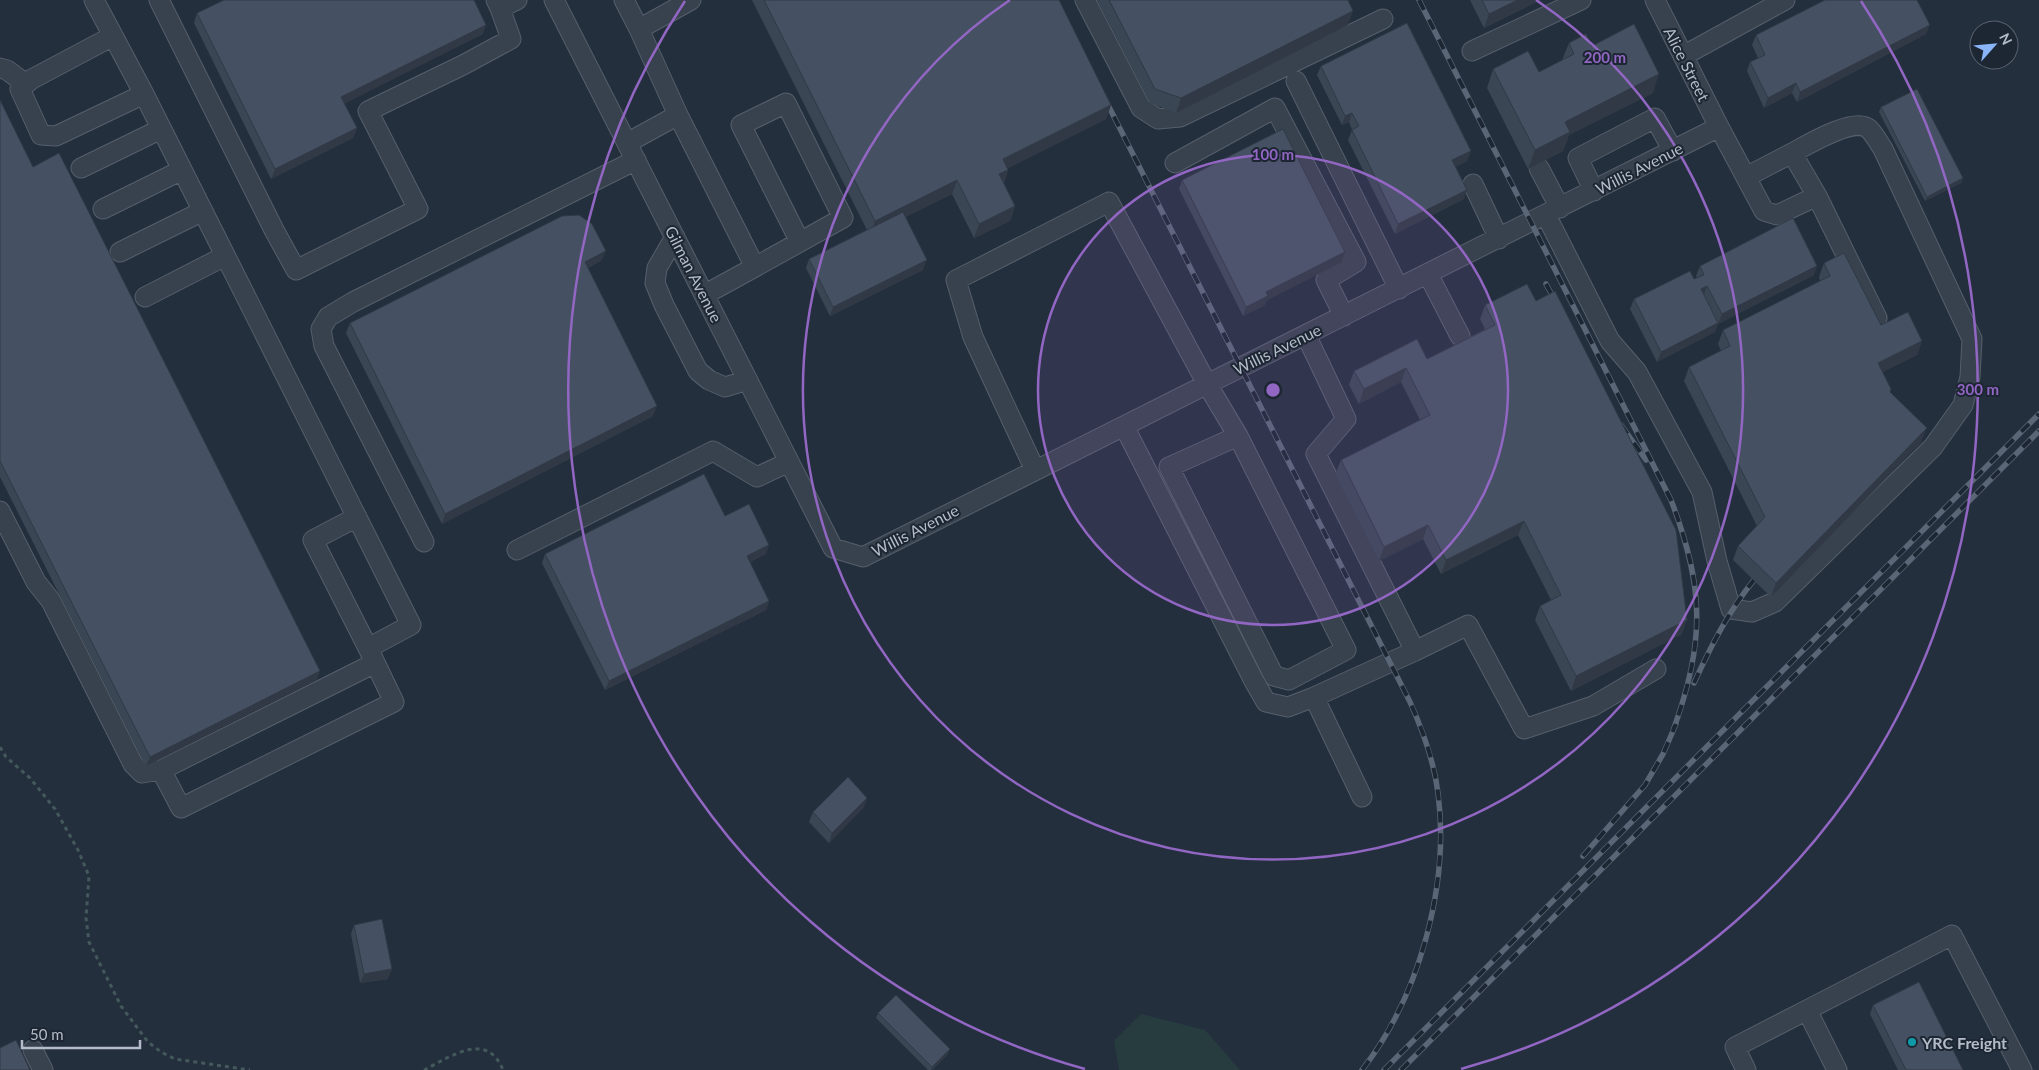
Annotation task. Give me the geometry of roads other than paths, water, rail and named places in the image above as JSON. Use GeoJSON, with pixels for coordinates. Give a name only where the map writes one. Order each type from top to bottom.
{"type":"FeatureCollection","features":[{"type":"Feature","properties":{"kind":"street"},"geometry":{"type":"LineString","coordinates":[[0,511],[36,582],[51,601],[133,764],[142,773],[161,770],[371,655],[411,625],[144,94],[94,0]]}},
{"type":"Feature","properties":{"kind":"street","name":"Gilman Avenue"},"geometry":{"type":"LineString","coordinates":[[554,0],[833,548]]}},
{"type":"Feature","properties":{"kind":"street"},"geometry":{"type":"LineString","coordinates":[[624,0],[678,115],[755,267]]}},
{"type":"Feature","properties":{"kind":"street"},"geometry":{"type":"LineString","coordinates":[[1085,0],[1141,108],[1158,120],[1180,117],[1383,20]]}},
{"type":"Feature","properties":{"kind":"street"},"geometry":{"type":"LineString","coordinates":[[1472,51],[1581,0]]}},
{"type":"Feature","properties":{"kind":"street","name":"Alice Street"},"geometry":{"type":"LineString","coordinates":[[1655,0],[1764,211],[1777,215],[1817,196]]}},
{"type":"Feature","properties":{"kind":"street"},"geometry":{"type":"LineString","coordinates":[[1683,56],[1785,0]]}},
{"type":"Feature","properties":{"kind":"street"},"geometry":{"type":"LineString","coordinates":[[164,2],[269,221],[296,270],[418,208],[368,111],[463,65],[511,39],[504,3]]}},
{"type":"Feature","properties":{"kind":"street"},"geometry":{"type":"LineString","coordinates":[[639,29],[683,2]]}},
{"type":"Feature","properties":{"kind":"street"},"geometry":{"type":"LineString","coordinates":[[113,36],[32,79],[20,89],[41,135],[56,136],[144,94]]}},
{"type":"Feature","properties":{"kind":"street"},"geometry":{"type":"LineString","coordinates":[[0,68],[7,70],[26,84]]}},
{"type":"Feature","properties":{"kind":"street"},"geometry":{"type":"LineString","coordinates":[[1296,81],[1399,289]]}},
{"type":"Feature","properties":{"kind":"street"},"geometry":{"type":"LineString","coordinates":[[704,295],[755,267],[800,242],[843,218],[786,103],[741,125],[800,242]]}},
{"type":"Feature","properties":{"kind":"street"},"geometry":{"type":"LineString","coordinates":[[1175,163],[1275,108],[1356,262],[1326,280],[1344,316]]}},
{"type":"Feature","properties":{"kind":"street"},"geometry":{"type":"LineString","coordinates":[[627,143],[678,115]]}},
{"type":"Feature","properties":{"kind":"street"},"geometry":{"type":"LineString","coordinates":[[1594,191],[1578,158],[1655,118],[1673,150]]}},
{"type":"Feature","properties":{"kind":"street"},"geometry":{"type":"LineString","coordinates":[[1539,168],[1553,212],[1610,341],[1637,372],[1702,492],[1717,560],[1731,608],[1752,612],[1776,602],[1933,447],[1963,405],[1970,377],[1972,339],[1883,149],[1868,128],[1856,124],[1819,138],[1746,177]]}},
{"type":"Feature","properties":{"kind":"street","name":"Willis Avenue"},"geometry":{"type":"LineString","coordinates":[[833,548],[863,556],[1553,212],[1719,127]]}},
{"type":"Feature","properties":{"kind":"street"},"geometry":{"type":"LineString","coordinates":[[82,168],[161,129]]}},
{"type":"Feature","properties":{"kind":"street"},"geometry":{"type":"LineString","coordinates":[[1792,154],[1817,196],[1877,318]]}},
{"type":"Feature","properties":{"kind":"street"},"geometry":{"type":"LineString","coordinates":[[424,542],[324,346],[322,329],[328,317],[353,302],[636,160]]}},
{"type":"Feature","properties":{"kind":"street"},"geometry":{"type":"LineString","coordinates":[[103,209],[182,170]]}},
{"type":"Feature","properties":{"kind":"street"},"geometry":{"type":"LineString","coordinates":[[1473,184],[1499,239]]}},
{"type":"Feature","properties":{"kind":"street"},"geometry":{"type":"LineString","coordinates":[[1036,470],[973,337],[956,280],[1109,202],[1238,436],[1346,650],[1289,680],[1274,676],[1169,467],[1238,436]]}},
{"type":"Feature","properties":{"kind":"street"},"geometry":{"type":"LineString","coordinates":[[120,252],[202,211]]}},
{"type":"Feature","properties":{"kind":"street"},"geometry":{"type":"LineString","coordinates":[[675,237],[657,268],[655,282],[698,371],[709,380],[725,387],[748,380]]}},
{"type":"Feature","properties":{"kind":"street"},"geometry":{"type":"LineString","coordinates":[[145,297],[225,256]]}},
{"type":"Feature","properties":{"kind":"street"},"geometry":{"type":"LineString","coordinates":[[1428,274],[1460,336]]}},
{"type":"Feature","properties":{"kind":"street"},"geometry":{"type":"LineString","coordinates":[[1306,335],[1346,419],[1316,454],[1415,651]]}},
{"type":"Feature","properties":{"kind":"street"},"geometry":{"type":"LineString","coordinates":[[1124,426],[1266,702],[1288,707],[1415,651],[1468,625],[1524,729],[1593,706],[1656,669]]}},
{"type":"Feature","properties":{"kind":"street"},"geometry":{"type":"LineString","coordinates":[[517,550],[713,450],[757,477],[789,462]]}},
{"type":"Feature","properties":{"kind":"street"},"geometry":{"type":"LineString","coordinates":[[161,770],[181,808],[394,702],[314,540],[357,517]]}},
{"type":"Feature","properties":{"kind":"street"},"geometry":{"type":"LineString","coordinates":[[1314,697],[1362,796]]}},
{"type":"Feature","properties":{"kind":"street"},"geometry":{"type":"LineString","coordinates":[[1746,1070],[1734,1048],[1952,935],[2022,1070]]}},
{"type":"Feature","properties":{"kind":"street"},"geometry":{"type":"LineString","coordinates":[[1807,1010],[1837,1070]]}},
{"type":"Feature","properties":{"kind":"street"},"geometry":{"type":"LineString","coordinates":[[33,1050],[43,1070]]}},
{"type":"Feature","properties":{"kind":"railway"},"geometry":{"type":"LineString","coordinates":[[1419,0],[1671,500],[1690,561],[1697,615],[1691,669],[1673,731]]}},
{"type":"Feature","properties":{"kind":"railway"},"geometry":{"type":"LineString","coordinates":[[1104,97],[1410,702],[1424,735],[1431,758],[1438,793],[1441,828],[1439,865],[1426,939],[1400,1009],[1382,1041],[1362,1070]]}},
{"type":"Feature","properties":{"kind":"railway"},"geometry":{"type":"LineString","coordinates":[[1546,284],[1558,306]]}},
{"type":"Feature","properties":{"kind":"railway"},"geometry":{"type":"LineString","coordinates":[[1384,1070],[2039,414]]}},
{"type":"Feature","properties":{"kind":"railway"},"geometry":{"type":"LineString","coordinates":[[1621,425],[1646,460]]}},
{"type":"Feature","properties":{"kind":"railway"},"geometry":{"type":"LineString","coordinates":[[1401,1070],[2039,431]]}},
{"type":"Feature","properties":{"kind":"railway"},"geometry":{"type":"LineString","coordinates":[[1694,683],[1736,604],[1754,580]]}},
{"type":"Feature","properties":{"kind":"railway"},"geometry":{"type":"LineString","coordinates":[[1583,856],[1645,785],[1663,754],[1676,724]]}},
{"type":"Feature","properties":{"kind":"place","name":"YRC Freight"},"geometry":{"type":"Point","coordinates":[1912,1042]}}]}
